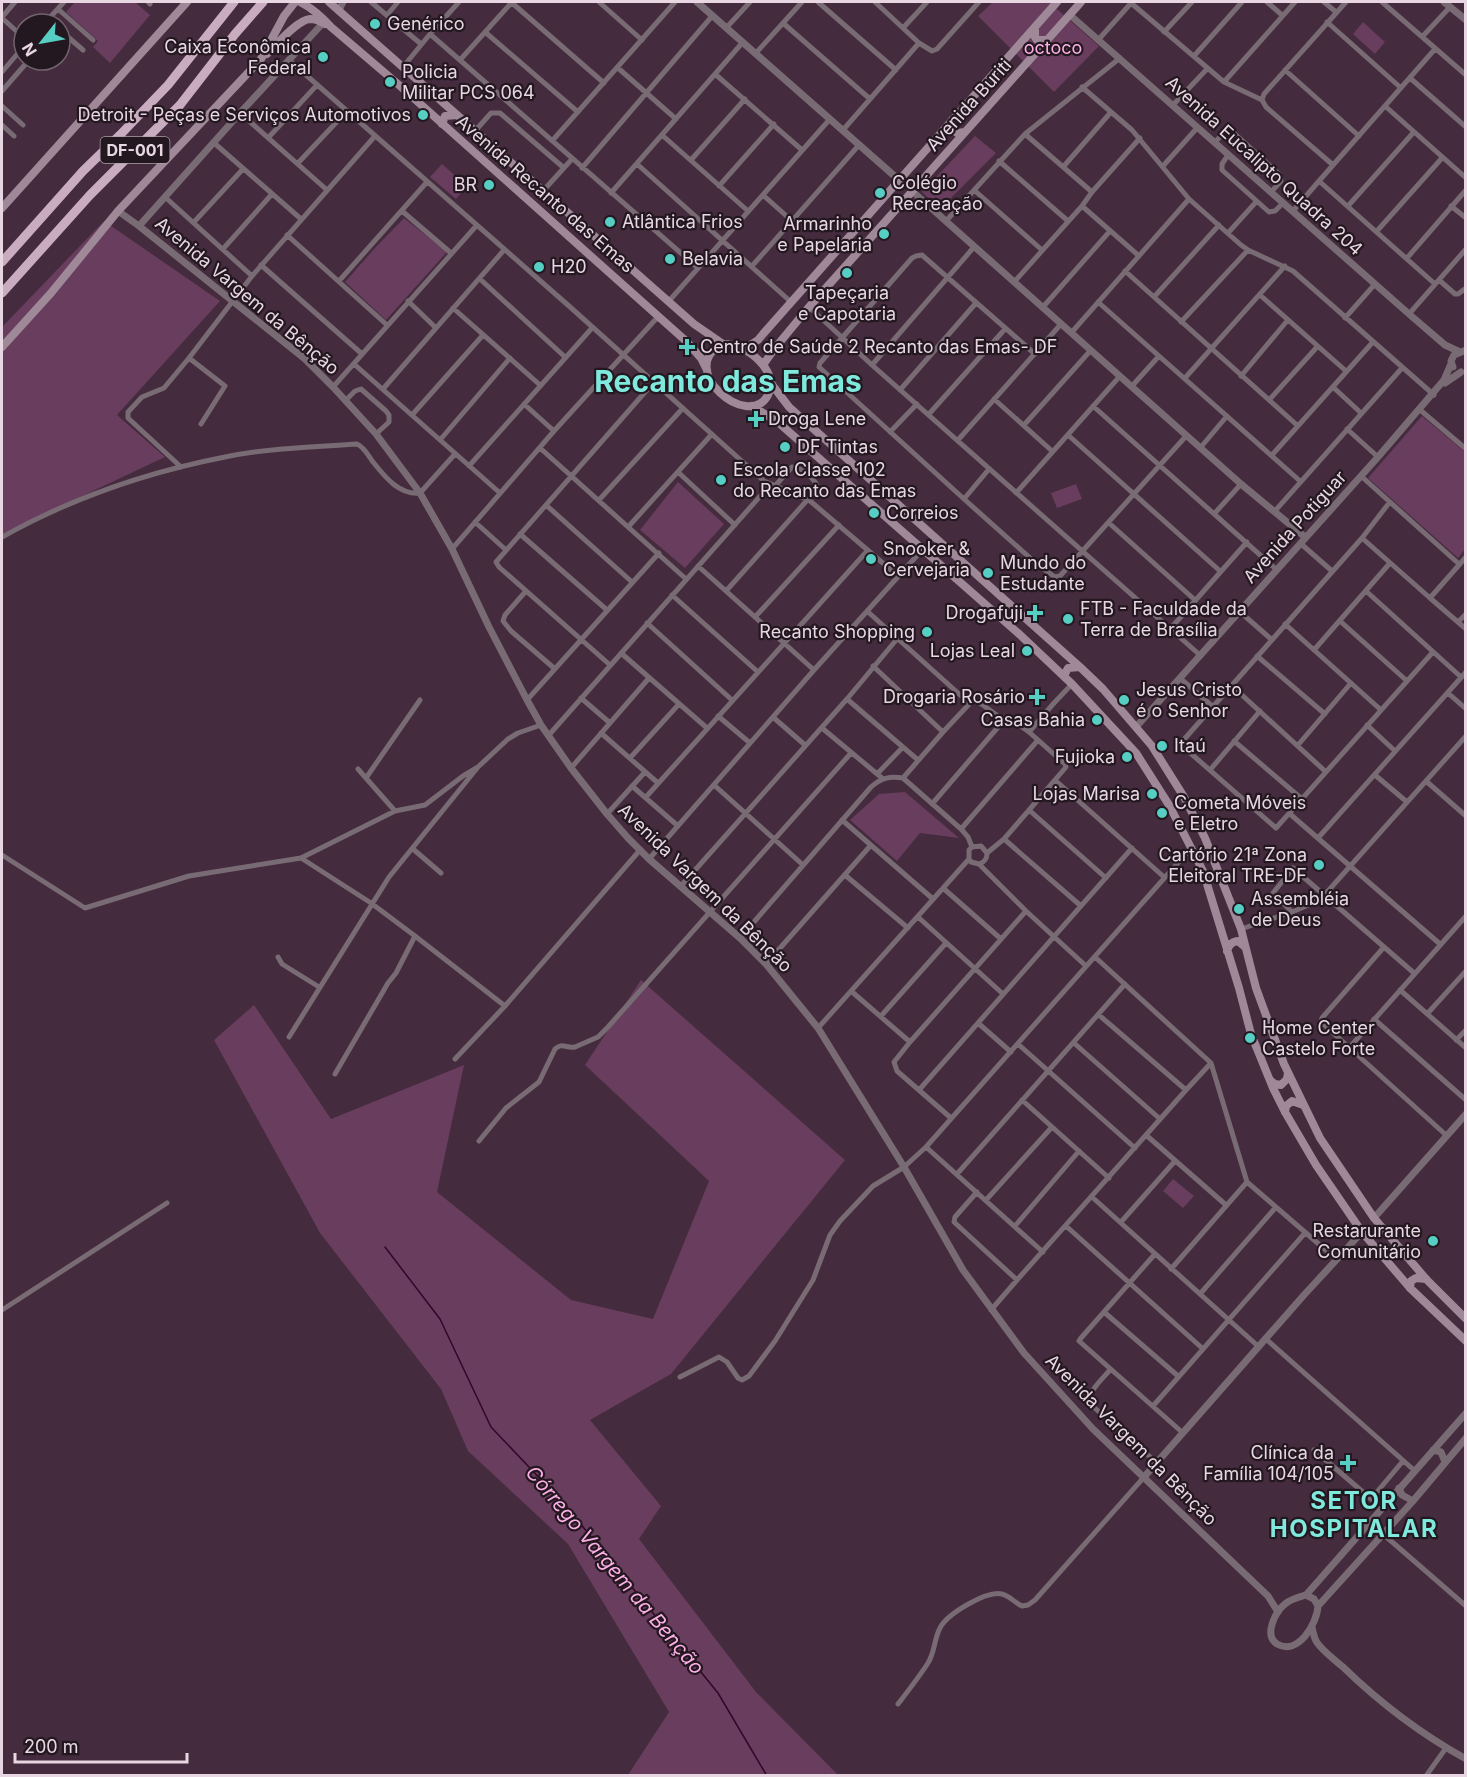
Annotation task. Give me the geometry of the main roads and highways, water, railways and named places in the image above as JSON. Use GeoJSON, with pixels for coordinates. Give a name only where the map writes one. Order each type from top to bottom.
{"type":"FeatureCollection","features":[{"type":"Feature","properties":{"kind":"highway","name":"DF-001"},"geometry":{"type":"LineString","coordinates":[[2,262],[83,171],[168,85],[234,2]]}},
{"type":"Feature","properties":{"kind":"highway","name":"DF-001"},"geometry":{"type":"LineString","coordinates":[[2,293],[90,195],[180,105],[263,2]]}},
{"type":"Feature","properties":{"kind":"main road"},"geometry":{"type":"LineString","coordinates":[[2,208],[188,2]]}},
{"type":"Feature","properties":{"kind":"main road"},"geometry":{"type":"LineString","coordinates":[[261,59],[284,16],[297,2]]}},
{"type":"Feature","properties":{"kind":"main road","name":"Avenida Recanto das Emas"},"geometry":{"type":"LineString","coordinates":[[297,2],[310,7],[545,214],[657,317],[686,340],[701,358],[707,370]]}},
{"type":"Feature","properties":{"kind":"main road","name":"Avenida Recanto das Emas"},"geometry":{"type":"LineString","coordinates":[[329,2],[694,324],[723,344]]}},
{"type":"Feature","properties":{"kind":"main road"},"geometry":{"type":"LineString","coordinates":[[336,2],[339,10]]}},
{"type":"Feature","properties":{"kind":"main road","name":"Avenida Buriti"},"geometry":{"type":"LineString","coordinates":[[744,349],[758,340],[1056,2]]}},
{"type":"Feature","properties":{"kind":"main road","name":"Avenida Buriti"},"geometry":{"type":"LineString","coordinates":[[763,365],[809,307],[1081,2]]}},
{"type":"Feature","properties":{"kind":"main road"},"geometry":{"type":"LineString","coordinates":[[2,347],[51,293],[118,211],[261,59],[297,25],[308,19],[331,27]]}},
{"type":"Feature","properties":{"kind":"main road"},"geometry":{"type":"LineString","coordinates":[[1035,27],[1034,33],[1037,40],[1046,40]]}},
{"type":"Feature","properties":{"kind":"main road"},"geometry":{"type":"LineString","coordinates":[[399,85],[411,86],[415,81],[412,74]]}},
{"type":"Feature","properties":{"kind":"main road"},"geometry":{"type":"LineString","coordinates":[[442,124],[445,116],[457,115]]}},
{"type":"Feature","properties":{"kind":"main road"},"geometry":{"type":"LineString","coordinates":[[952,120],[951,125],[954,131],[965,132]]}},
{"type":"Feature","properties":{"kind":"main road"},"geometry":{"type":"LineString","coordinates":[[936,139],[945,138],[948,150]]}},
{"type":"Feature","properties":{"kind":"main road"},"geometry":{"type":"LineString","coordinates":[[545,214],[555,207],[554,199]]}},
{"type":"Feature","properties":{"kind":"main road"},"geometry":{"type":"LineString","coordinates":[[557,225],[558,216],[571,214]]}},
{"type":"Feature","properties":{"kind":"main road"},"geometry":{"type":"LineString","coordinates":[[1466,1318],[1410,1262],[1374,1218],[1320,1138],[1288,1073],[1256,988],[1241,929],[1205,838],[1184,797],[1152,746],[1103,689],[1080,667],[789,407],[770,382],[763,365],[744,349],[734,345],[723,344],[711,353],[707,370],[709,378],[721,394],[733,402],[752,406],[784,427],[950,572],[1064,676],[1136,753],[1169,806],[1203,871],[1251,1034],[1285,1112],[1316,1165],[1362,1232],[1405,1273],[1410,1287],[1466,1341]]}},
{"type":"Feature","properties":{"kind":"main road"},"geometry":{"type":"LineString","coordinates":[[752,406],[767,398],[770,392],[770,382]]}},
{"type":"Feature","properties":{"kind":"main road"},"geometry":{"type":"LineString","coordinates":[[950,572],[956,571],[961,560]]}},
{"type":"Feature","properties":{"kind":"main road"},"geometry":{"type":"LineString","coordinates":[[964,586],[962,577],[975,573]]}},
{"type":"Feature","properties":{"kind":"main road"},"geometry":{"type":"LineString","coordinates":[[1064,676],[1068,668],[1080,667]]}},
{"type":"Feature","properties":{"kind":"main road"},"geometry":{"type":"LineString","coordinates":[[1136,753],[1145,753],[1152,746]]}},
{"type":"Feature","properties":{"kind":"main road"},"geometry":{"type":"LineString","coordinates":[[1227,951],[1230,944],[1238,941],[1245,947]]}},
{"type":"Feature","properties":{"kind":"main road"},"geometry":{"type":"LineString","coordinates":[[1239,988],[1248,995],[1256,988]]}},
{"type":"Feature","properties":{"kind":"main road"},"geometry":{"type":"LineString","coordinates":[[1269,1079],[1281,1085],[1287,1079],[1288,1073]]}},
{"type":"Feature","properties":{"kind":"main road"},"geometry":{"type":"LineString","coordinates":[[1285,1112],[1286,1106],[1292,1101],[1303,1105]]}},
{"type":"Feature","properties":{"kind":"main road"},"geometry":{"type":"LineString","coordinates":[[1405,1273],[1410,1262]]}},
{"type":"Feature","properties":{"kind":"main road"},"geometry":{"type":"LineString","coordinates":[[1410,1287],[1410,1282],[1414,1279],[1426,1279]]}},
{"type":"Feature","properties":{"kind":"waterway","name":"Córrego Vargem da Benção"},"geometry":{"type":"LineString","coordinates":[[385,1247],[440,1319],[491,1427],[566,1506],[718,1693],[767,1776]]}},
{"type":"Feature","properties":{"kind":"place","name":"Genérico"},"geometry":{"type":"Point","coordinates":[375,24]}},
{"type":"Feature","properties":{"kind":"place","name":"Caixa Econômica Federal"},"geometry":{"type":"Point","coordinates":[323,57]}},
{"type":"Feature","properties":{"kind":"place","name":"Policia Militar PCS 064"},"geometry":{"type":"Point","coordinates":[390,82]}},
{"type":"Feature","properties":{"kind":"place","name":"Detroit - Peças e Serviços Automotivos"},"geometry":{"type":"Point","coordinates":[423,115]}},
{"type":"Feature","properties":{"kind":"place","name":"BR"},"geometry":{"type":"Point","coordinates":[489,185]}},
{"type":"Feature","properties":{"kind":"place","name":"Colégio Recreação"},"geometry":{"type":"Point","coordinates":[880,193]}},
{"type":"Feature","properties":{"kind":"place","name":"Atlântica Frios"},"geometry":{"type":"Point","coordinates":[610,222]}},
{"type":"Feature","properties":{"kind":"place","name":"Armarinho e Papelaria"},"geometry":{"type":"Point","coordinates":[884,234]}},
{"type":"Feature","properties":{"kind":"place","name":"Belavia"},"geometry":{"type":"Point","coordinates":[670,259]}},
{"type":"Feature","properties":{"kind":"place","name":"H20"},"geometry":{"type":"Point","coordinates":[539,267]}},
{"type":"Feature","properties":{"kind":"place","name":"Tapeçaria e Capotaria"},"geometry":{"type":"Point","coordinates":[847,273]}},
{"type":"Feature","properties":{"kind":"place","name":"Centro de Saúde 2 Recanto das Emas- DF"},"geometry":{"type":"Point","coordinates":[687,347]}},
{"type":"Feature","properties":{"kind":"place","name":"Droga Lene"},"geometry":{"type":"Point","coordinates":[756,419]}},
{"type":"Feature","properties":{"kind":"place","name":"DF Tintas"},"geometry":{"type":"Point","coordinates":[785,447]}},
{"type":"Feature","properties":{"kind":"place","name":"Escola Classe 102 do Recanto das Emas"},"geometry":{"type":"Point","coordinates":[721,480]}},
{"type":"Feature","properties":{"kind":"place","name":"Correios"},"geometry":{"type":"Point","coordinates":[874,513]}},
{"type":"Feature","properties":{"kind":"place","name":"Snooker & Cervejaria"},"geometry":{"type":"Point","coordinates":[871,559]}},
{"type":"Feature","properties":{"kind":"place","name":"Mundo do Estudante"},"geometry":{"type":"Point","coordinates":[988,573]}},
{"type":"Feature","properties":{"kind":"place","name":"Drogafuji"},"geometry":{"type":"Point","coordinates":[1035,613]}},
{"type":"Feature","properties":{"kind":"place","name":"FTB - Faculdade da Terra de Brasília"},"geometry":{"type":"Point","coordinates":[1068,619]}},
{"type":"Feature","properties":{"kind":"place","name":"Recanto Shopping"},"geometry":{"type":"Point","coordinates":[927,632]}},
{"type":"Feature","properties":{"kind":"place","name":"Lojas Leal"},"geometry":{"type":"Point","coordinates":[1027,651]}},
{"type":"Feature","properties":{"kind":"place","name":"Drogaria Rosário"},"geometry":{"type":"Point","coordinates":[1037,697]}},
{"type":"Feature","properties":{"kind":"place","name":"Jesus Cristo é o Senhor"},"geometry":{"type":"Point","coordinates":[1124,700]}},
{"type":"Feature","properties":{"kind":"place","name":"Casas Bahia"},"geometry":{"type":"Point","coordinates":[1097,720]}},
{"type":"Feature","properties":{"kind":"place","name":"Itaú"},"geometry":{"type":"Point","coordinates":[1162,746]}},
{"type":"Feature","properties":{"kind":"place","name":"Fujioka"},"geometry":{"type":"Point","coordinates":[1127,757]}},
{"type":"Feature","properties":{"kind":"place","name":"Lojas Marisa"},"geometry":{"type":"Point","coordinates":[1152,794]}},
{"type":"Feature","properties":{"kind":"place","name":"Cometa Móveis e Eletro"},"geometry":{"type":"Point","coordinates":[1162,813]}},
{"type":"Feature","properties":{"kind":"place","name":"Cartório 21ª Zona Eleitoral TRE-DF"},"geometry":{"type":"Point","coordinates":[1319,865]}},
{"type":"Feature","properties":{"kind":"place","name":"Assembléia de Deus"},"geometry":{"type":"Point","coordinates":[1239,909]}},
{"type":"Feature","properties":{"kind":"place","name":"Home Center Castelo Forte"},"geometry":{"type":"Point","coordinates":[1250,1038]}},
{"type":"Feature","properties":{"kind":"place","name":"Restarurante Comunitário"},"geometry":{"type":"Point","coordinates":[1433,1241]}},
{"type":"Feature","properties":{"kind":"place","name":"Clínica da Família 104/105"},"geometry":{"type":"Point","coordinates":[1348,1463]}},
{"type":"Feature","properties":{"kind":"district","name":"Recanto das Emas"},"geometry":{"type":"Point","coordinates":[728,382]}},
{"type":"Feature","properties":{"kind":"district","name":"SETOR HOSPITALAR"},"geometry":{"type":"Point","coordinates":[1354,1515]}},
{"type":"Feature","properties":{"kind":"park label","name":"octoco"},"geometry":{"type":"Point","coordinates":[1053,48]}}]}
